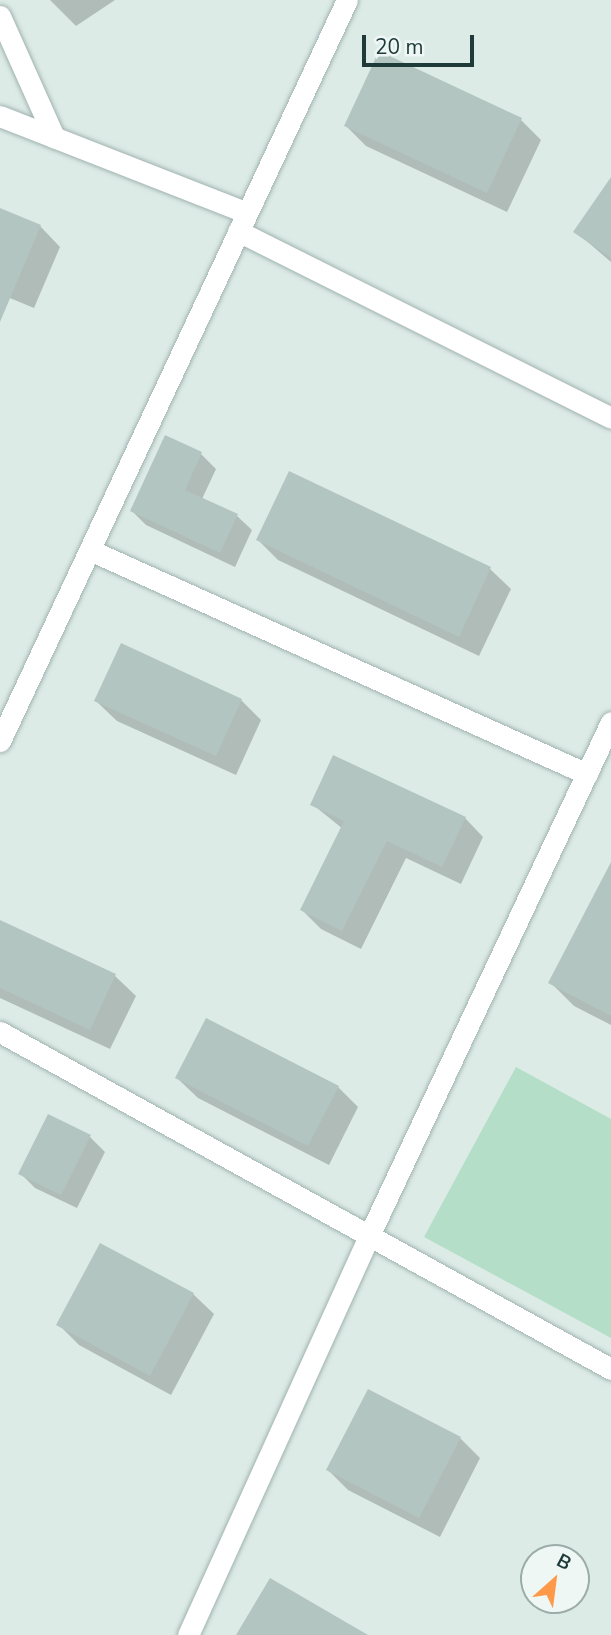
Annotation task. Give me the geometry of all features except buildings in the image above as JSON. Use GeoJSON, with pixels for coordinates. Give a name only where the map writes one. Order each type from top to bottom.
{"type":"FeatureCollection","features":[{"type":"Feature","properties":{"kind":"street"},"geometry":{"type":"LineString","coordinates":[[0,741],[92,551],[347,0]]}},
{"type":"Feature","properties":{"kind":"street"},"geometry":{"type":"LineString","coordinates":[[0,16],[54,137]]}},
{"type":"Feature","properties":{"kind":"street"},"geometry":{"type":"LineString","coordinates":[[0,116],[54,137],[242,222],[611,418]]}},
{"type":"Feature","properties":{"kind":"street"},"geometry":{"type":"LineString","coordinates":[[92,551],[587,774]]}},
{"type":"Feature","properties":{"kind":"street"},"geometry":{"type":"LineString","coordinates":[[188,1635],[368,1238],[611,722]]}},
{"type":"Feature","properties":{"kind":"street"},"geometry":{"type":"LineString","coordinates":[[0,1032],[341,1216],[368,1238],[611,1369]]}},
{"type":"Feature","properties":{"kind":"green space"},"geometry":{"type":"Polygon","coordinates":[[[516,1067],[611,1119],[611,1338],[424,1237],[516,1067]]]}}]}
